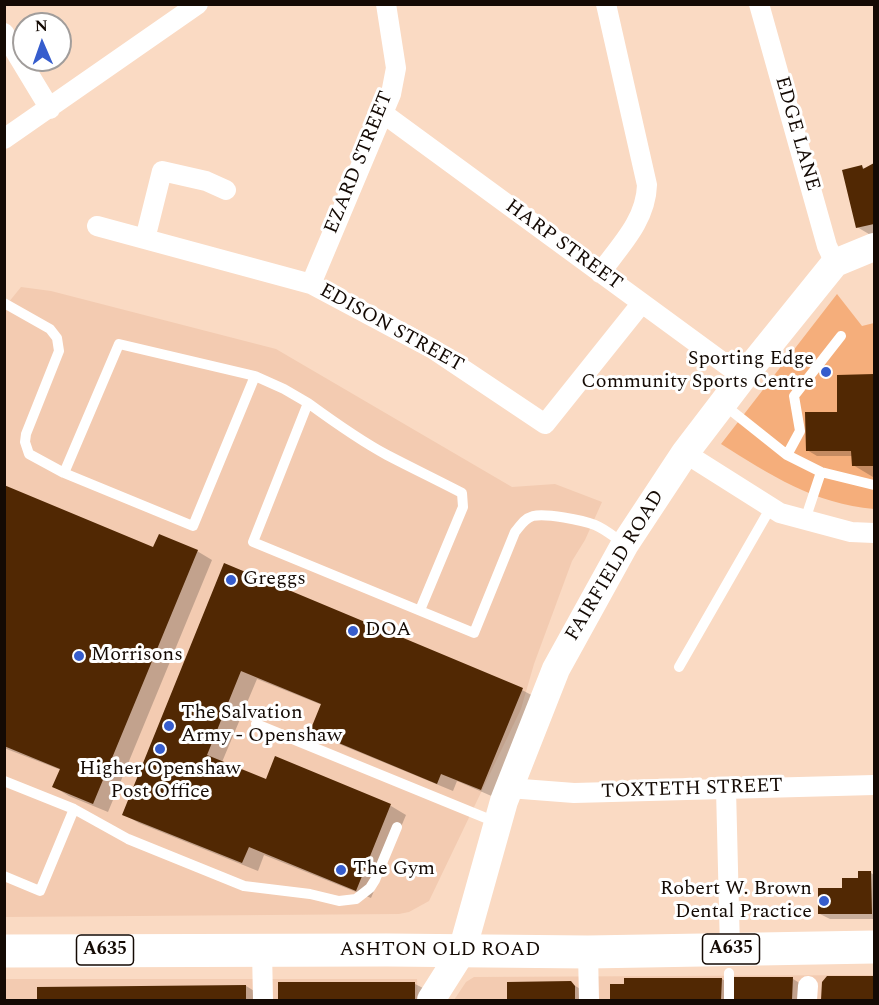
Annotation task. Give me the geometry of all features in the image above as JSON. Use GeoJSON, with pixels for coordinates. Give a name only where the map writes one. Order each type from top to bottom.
{"type":"FeatureCollection","features":[{"type":"Feature","properties":{"kind":"highway","name":"ASHTON OLD ROAD"},"geometry":{"type":"LineString","coordinates":[[4,951],[588,952],[729,961],[874,947]]}},
{"type":"Feature","properties":{"kind":"street"},"geometry":{"type":"LineString","coordinates":[[4,139],[198,4]]}},
{"type":"Feature","properties":{"kind":"street","name":"EZARD STREET"},"geometry":{"type":"LineString","coordinates":[[311,284],[391,94],[396,68],[386,4]]}},
{"type":"Feature","properties":{"kind":"street"},"geometry":{"type":"LineString","coordinates":[[600,273],[639,220],[647,198],[647,185],[606,4]]}},
{"type":"Feature","properties":{"kind":"street","name":"EDGE LANE"},"geometry":{"type":"LineString","coordinates":[[759,4],[827,246],[835,263]]}},
{"type":"Feature","properties":{"kind":"street"},"geometry":{"type":"LineString","coordinates":[[4,33],[50,109]]}},
{"type":"Feature","properties":{"kind":"street","name":"HARP STREET"},"geometry":{"type":"LineString","coordinates":[[384,114],[743,377]]}},
{"type":"Feature","properties":{"kind":"street"},"geometry":{"type":"LineString","coordinates":[[145,239],[162,171],[206,181],[226,190]]}},
{"type":"Feature","properties":{"kind":"street","name":"EDISON STREET"},"geometry":{"type":"LineString","coordinates":[[97,226],[311,284],[433,349],[545,424],[641,304]]}},
{"type":"Feature","properties":{"kind":"street","name":"FAIRFIELD ROAD"},"geometry":{"type":"LineString","coordinates":[[430,1000],[462,951],[509,788],[555,669],[626,544],[686,453],[723,403],[835,263],[874,247]]}},
{"type":"Feature","properties":{"kind":"street"},"geometry":{"type":"LineString","coordinates":[[686,453],[780,513],[851,532],[874,533]]}},
{"type":"Feature","properties":{"kind":"street","name":"TOXTETH STREET"},"geometry":{"type":"LineString","coordinates":[[509,788],[574,793],[874,785]]}},
{"type":"Feature","properties":{"kind":"street"},"geometry":{"type":"LineString","coordinates":[[726,789],[729,961]]}},
{"type":"Feature","properties":{"kind":"street"},"geometry":{"type":"LineString","coordinates":[[262,950],[263,1000]]}},
{"type":"Feature","properties":{"kind":"street"},"geometry":{"type":"LineString","coordinates":[[588,952],[590,1000]]}},
{"type":"Feature","properties":{"kind":"lane"},"geometry":{"type":"LineString","coordinates":[[4,303],[50,328],[57,338],[59,351],[26,434],[25,442],[29,454],[64,473],[193,526],[255,376]]}},
{"type":"Feature","properties":{"kind":"lane"},"geometry":{"type":"LineString","coordinates":[[787,455],[800,431],[794,396],[841,336]]}},
{"type":"Feature","properties":{"kind":"lane"},"geometry":{"type":"LineString","coordinates":[[64,473],[119,344],[255,376],[284,388],[345,431],[462,494],[463,507],[420,610]]}},
{"type":"Feature","properties":{"kind":"lane"},"geometry":{"type":"LineString","coordinates":[[723,403],[787,455],[821,472],[874,485]]}},
{"type":"Feature","properties":{"kind":"lane"},"geometry":{"type":"LineString","coordinates":[[308,404],[253,542],[474,633],[515,532],[525,520],[533,516],[546,516],[596,526],[626,544]]}},
{"type":"Feature","properties":{"kind":"lane"},"geometry":{"type":"LineString","coordinates":[[805,520],[821,472]]}},
{"type":"Feature","properties":{"kind":"lane"},"geometry":{"type":"LineString","coordinates":[[679,667],[771,507]]}},
{"type":"Feature","properties":{"kind":"lane"},"geometry":{"type":"LineString","coordinates":[[256,724],[498,823]]}},
{"type":"Feature","properties":{"kind":"lane"},"geometry":{"type":"LineString","coordinates":[[4,780],[74,809],[128,839],[244,886],[310,894],[339,901],[356,898],[370,888],[398,826]]}},
{"type":"Feature","properties":{"kind":"lane"},"geometry":{"type":"LineString","coordinates":[[4,876],[40,891],[74,809]]}},
{"type":"Feature","properties":{"kind":"lane"},"geometry":{"type":"LineString","coordinates":[[729,961],[729,1000]]}},
{"type":"Feature","properties":{"kind":"shaded area"},"geometry":{"type":"Polygon","coordinates":[[[21,287],[51,291],[276,349],[512,487],[555,484],[602,502],[585,540],[572,561],[534,664],[521,709],[429,901],[409,912],[399,914],[5,917],[4,308],[21,287]]]}},
{"type":"Feature","properties":{"kind":"shaded area","name":"Sporting Edge Community Sports Centre"},"geometry":{"type":"Polygon","coordinates":[[[837,294],[862,326],[874,323],[874,509],[832,501],[794,486],[757,467],[721,444],[837,294]]]}},
{"type":"Feature","properties":{"kind":"shaded area"},"geometry":{"type":"Polygon","coordinates":[[[874,975],[874,1000],[454,1000],[466,982],[474,977],[874,975]]]}},
{"type":"Feature","properties":{"kind":"shaded area"},"geometry":{"type":"Polygon","coordinates":[[[4,979],[417,979],[418,998],[416,1000],[5,1000],[4,979]]]}},
{"type":"Feature","properties":{"kind":"building"},"geometry":{"type":"Polygon","coordinates":[[[874,163],[874,224],[856,228],[842,170],[862,165],[863,169],[874,163]]]}},
{"type":"Feature","properties":{"kind":"building"},"geometry":{"type":"Polygon","coordinates":[[[874,374],[874,466],[852,466],[851,451],[806,451],[805,412],[837,412],[837,375],[874,374]]]}},
{"type":"Feature","properties":{"kind":"building","name":"Morrisons"},"geometry":{"type":"Polygon","coordinates":[[[4,485],[153,547],[159,534],[198,550],[93,804],[52,787],[60,769],[4,746],[4,485]]]}},
{"type":"Feature","properties":{"kind":"building"},"geometry":{"type":"Polygon","coordinates":[[[224,563],[523,688],[481,790],[441,774],[437,784],[310,731],[321,704],[241,671],[207,755],[266,779],[275,756],[391,804],[356,891],[249,847],[242,863],[122,815],[224,563]]]}},
{"type":"Feature","properties":{"kind":"building"},"geometry":{"type":"Polygon","coordinates":[[[858,871],[871,871],[872,914],[818,914],[818,888],[842,888],[842,878],[858,878],[858,871]]]}},
{"type":"Feature","properties":{"kind":"building"},"geometry":{"type":"Polygon","coordinates":[[[827,976],[874,976],[874,1000],[821,1000],[822,982],[827,976]]]}},
{"type":"Feature","properties":{"kind":"building"},"geometry":{"type":"Polygon","coordinates":[[[734,977],[793,977],[792,1000],[734,1000],[734,977]]]}},
{"type":"Feature","properties":{"kind":"building"},"geometry":{"type":"Polygon","coordinates":[[[624,978],[722,978],[721,1000],[610,1000],[610,984],[624,984],[624,978]]]}},
{"type":"Feature","properties":{"kind":"building"},"geometry":{"type":"Polygon","coordinates":[[[571,981],[575,986],[575,1000],[507,1000],[507,982],[571,981]]]}},
{"type":"Feature","properties":{"kind":"building"},"geometry":{"type":"Polygon","coordinates":[[[278,982],[415,982],[415,999],[278,1000],[278,982]]]}},
{"type":"Feature","properties":{"kind":"building"},"geometry":{"type":"Polygon","coordinates":[[[246,985],[246,1000],[37,1000],[37,987],[246,985]]]}},
{"type":"Feature","properties":{"kind":"place","name":"Sporting Edge Community Sports Centre"},"geometry":{"type":"Point","coordinates":[826,372]}},
{"type":"Feature","properties":{"kind":"place","name":"Greggs"},"geometry":{"type":"Point","coordinates":[231,580]}},
{"type":"Feature","properties":{"kind":"place","name":"DOA"},"geometry":{"type":"Point","coordinates":[353,631]}},
{"type":"Feature","properties":{"kind":"place","name":"Morrisons"},"geometry":{"type":"Point","coordinates":[79,656]}},
{"type":"Feature","properties":{"kind":"place","name":"The Salvation Army - Openshaw"},"geometry":{"type":"Point","coordinates":[169,726]}},
{"type":"Feature","properties":{"kind":"place","name":"Higher Openshaw Post Office"},"geometry":{"type":"Point","coordinates":[160,749]}},
{"type":"Feature","properties":{"kind":"place","name":"The Gym"},"geometry":{"type":"Point","coordinates":[341,870]}},
{"type":"Feature","properties":{"kind":"place","name":"Robert W. Brown Dental Practice"},"geometry":{"type":"Point","coordinates":[824,901]}}]}
